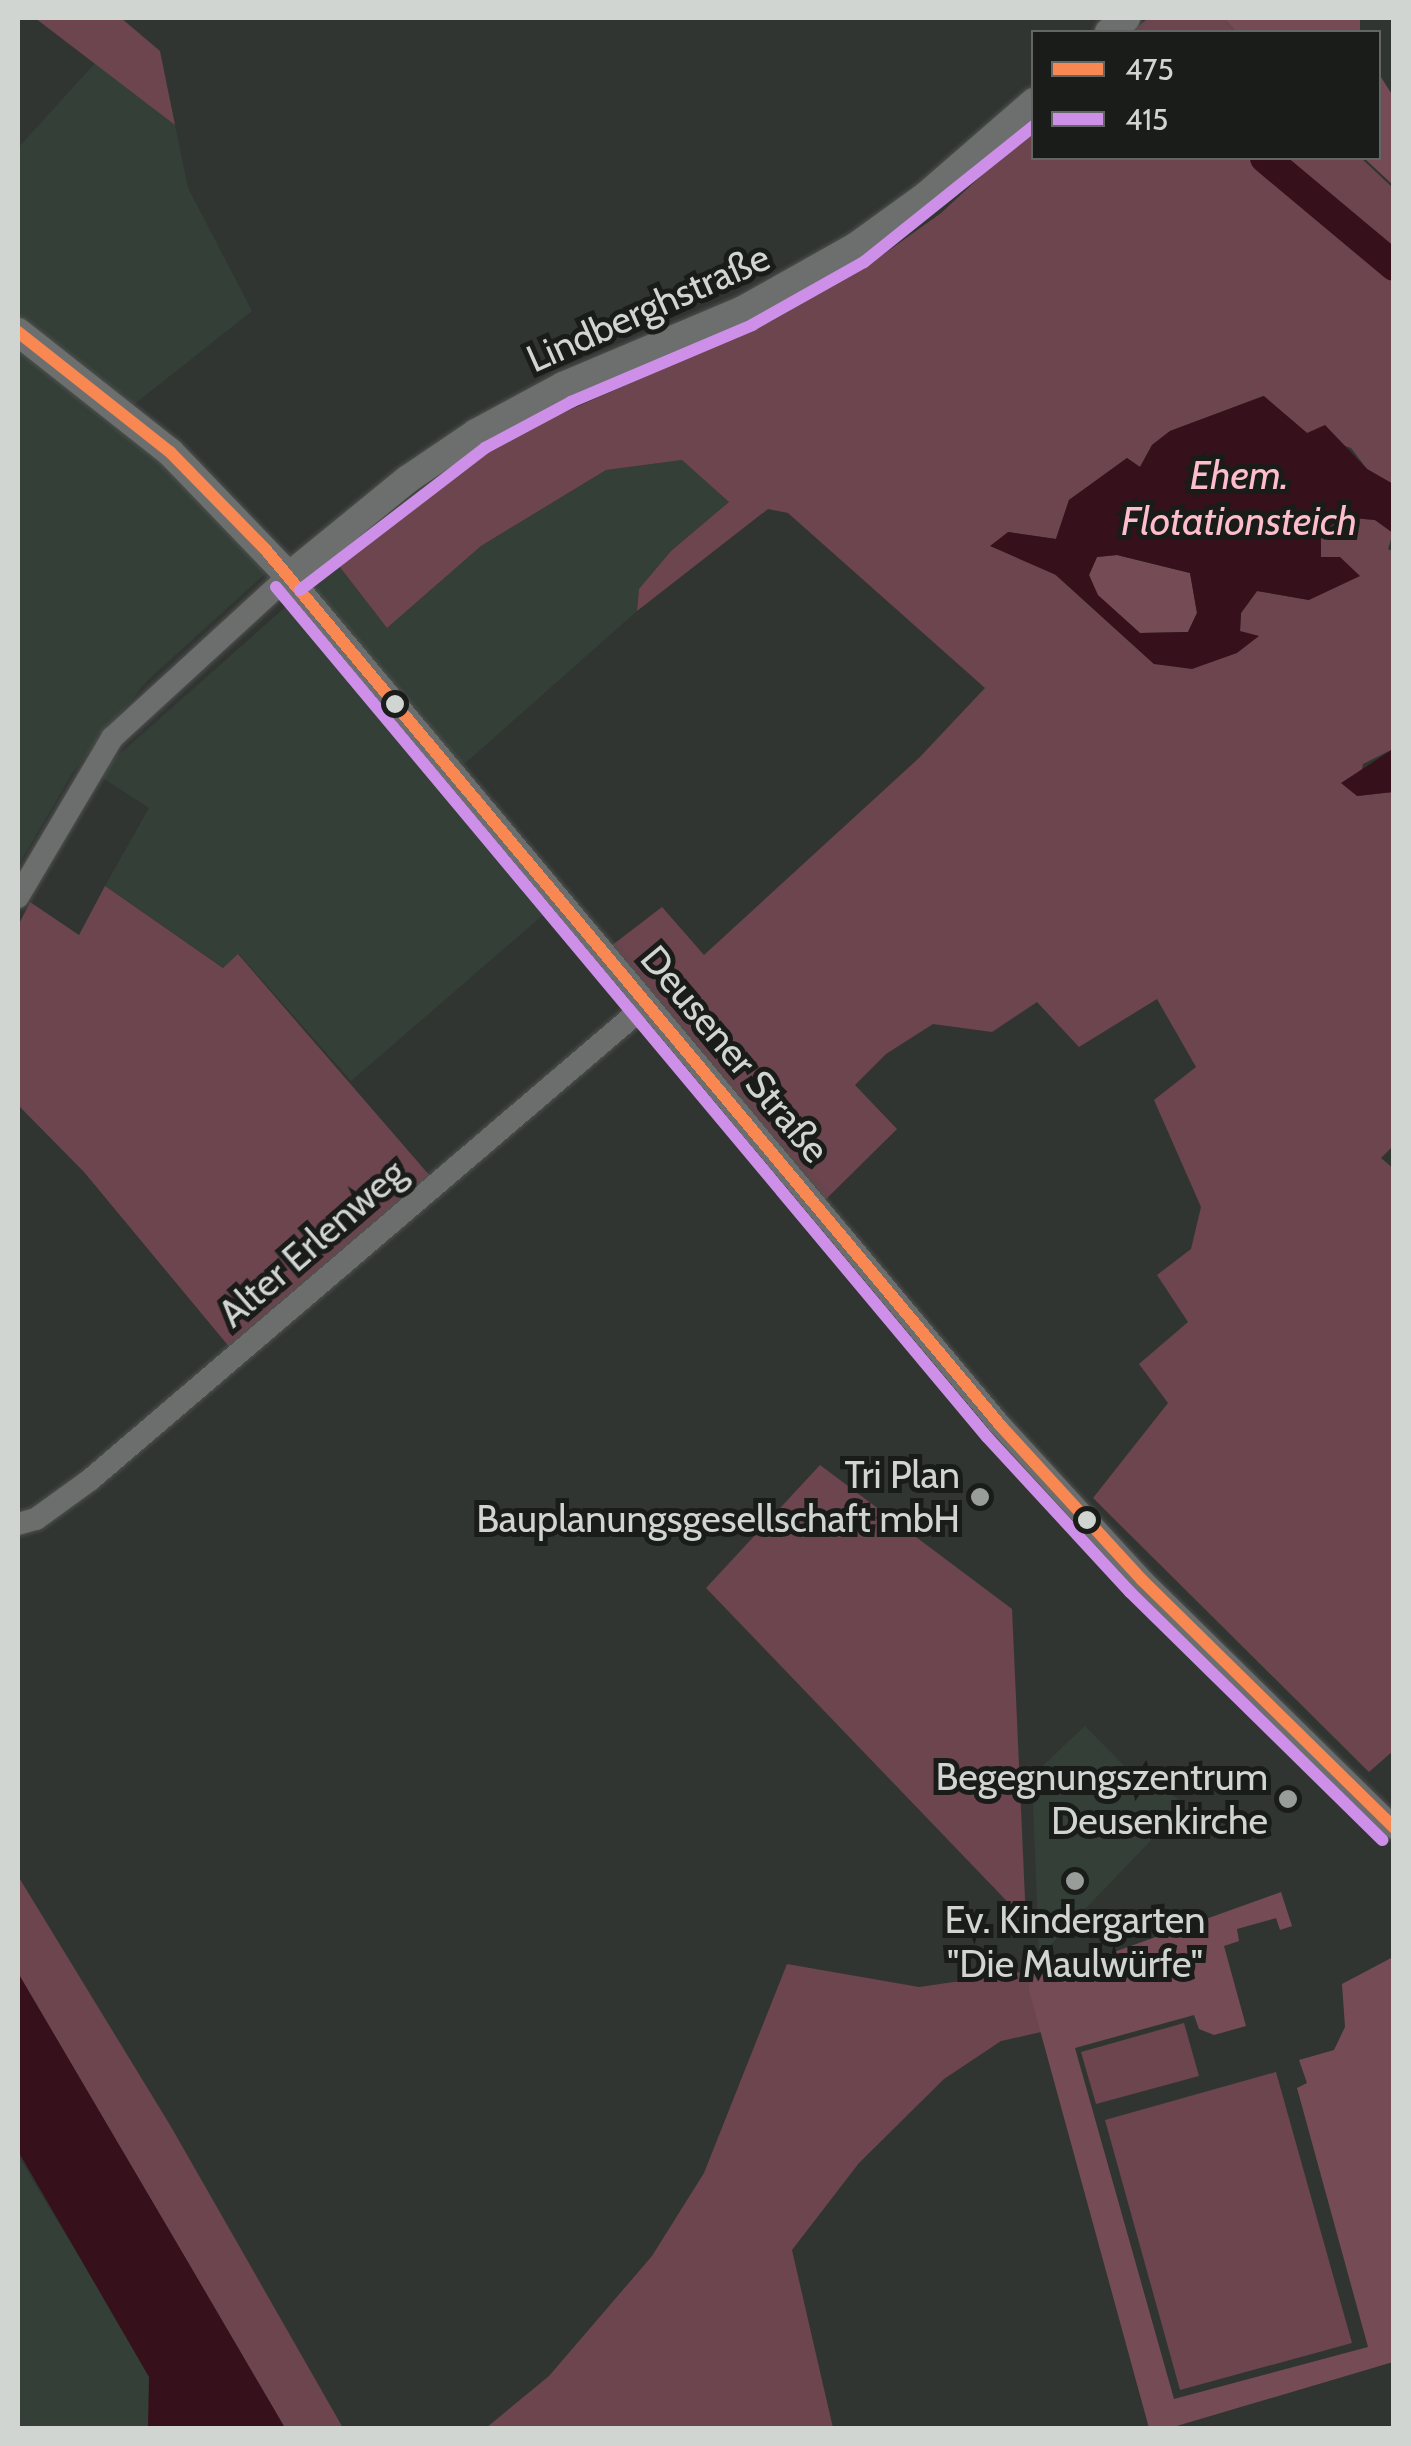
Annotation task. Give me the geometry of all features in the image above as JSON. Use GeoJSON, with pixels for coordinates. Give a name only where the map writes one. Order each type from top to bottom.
{"type":"FeatureCollection","features":[{"type":"Feature","properties":{"kind":"main road","name":"Lindberghstraße"},"geometry":{"type":"LineString","coordinates":[[289,576],[408,479],[476,433],[563,386],[742,310],[855,247],[927,196],[1031,105]]}},
{"type":"Feature","properties":{"kind":"main road","name":"Deusener Straße"},"geometry":{"type":"LineString","coordinates":[[18,332],[170,452],[289,576]]}},
{"type":"Feature","properties":{"kind":"street"},"geometry":{"type":"LineString","coordinates":[[18,897],[112,738],[289,576]]}},
{"type":"Feature","properties":{"kind":"street","name":"Deusener Straße"},"geometry":{"type":"LineString","coordinates":[[289,576],[646,1005],[1056,1487],[1394,1828]]}},
{"type":"Feature","properties":{"kind":"street","name":"Alter Erlenweg"},"geometry":{"type":"LineString","coordinates":[[18,1524],[36,1519],[90,1479],[646,1005]]}},
{"type":"Feature","properties":{"kind":"shaded area"},"geometry":{"type":"Polygon","coordinates":[[[35,18],[121,18],[160,51],[175,125],[35,18]]]}},
{"type":"Feature","properties":{"kind":"shaded area"},"geometry":{"type":"Polygon","coordinates":[[[1148,18],[1224,18],[1234,30],[1134,30],[1148,18]]]}},
{"type":"Feature","properties":{"kind":"shaded area"},"geometry":{"type":"Polygon","coordinates":[[[1224,18],[1360,18],[1360,30],[1234,30],[1224,18]]]}},
{"type":"Feature","properties":{"kind":"shaded area"},"geometry":{"type":"Polygon","coordinates":[[[97,61],[175,125],[188,188],[252,311],[123,413],[277,563],[147,681],[73,772],[18,866],[18,148],[97,61]]]}},
{"type":"Feature","properties":{"kind":"shaded area"},"geometry":{"type":"Polygon","coordinates":[[[1381,77],[1393,96],[1393,185],[1366,160],[1381,160],[1381,77]]]}},
{"type":"Feature","properties":{"kind":"shaded area"},"geometry":{"type":"Polygon","coordinates":[[[1031,130],[1031,160],[1363,160],[1393,188],[1393,484],[1367,469],[1351,448],[1307,433],[1263,396],[1170,431],[1152,445],[1140,467],[1127,458],[1069,500],[1056,539],[1008,532],[1154,664],[1257,636],[1240,632],[1241,613],[1257,591],[1309,600],[1321,533],[1343,517],[1375,520],[1393,533],[1388,549],[1394,552],[1393,749],[1363,764],[1357,796],[1393,792],[1394,1145],[1381,1158],[1394,1169],[1393,1751],[1369,1772],[1093,1498],[1168,1403],[1139,1364],[1188,1322],[1157,1275],[1191,1249],[1201,1207],[1154,1100],[1196,1067],[1157,999],[1079,1047],[1037,1002],[992,1032],[933,1024],[886,1054],[855,1085],[897,1129],[816,1209],[602,953],[662,907],[704,955],[919,758],[985,688],[788,513],[768,509],[637,611],[639,589],[671,551],[729,502],[682,460],[606,470],[481,546],[387,628],[336,562],[459,467],[517,433],[772,321],[870,264],[941,213],[1031,130]]]}},
{"type":"Feature","properties":{"kind":"shaded area"},"geometry":{"type":"Polygon","coordinates":[[[682,460],[729,502],[671,551],[639,589],[637,611],[453,774],[558,902],[351,1081],[239,954],[224,968],[105,886],[149,808],[101,777],[106,766],[336,562],[387,628],[481,546],[606,470],[682,460]]]}},
{"type":"Feature","properties":{"kind":"shaded area"},"geometry":{"type":"Polygon","coordinates":[[[1117,555],[1190,573],[1197,613],[1188,632],[1140,633],[1097,595],[1089,575],[1097,557],[1117,555]]]}},
{"type":"Feature","properties":{"kind":"shaded area"},"geometry":{"type":"Polygon","coordinates":[[[105,886],[223,968],[238,954],[430,1176],[236,1355],[84,1172],[18,1105],[18,926],[30,902],[79,935],[105,886]]]}},
{"type":"Feature","properties":{"kind":"shaded area"},"geometry":{"type":"Polygon","coordinates":[[[820,1465],[1012,1609],[1026,1921],[706,1588],[820,1465]]]}},
{"type":"Feature","properties":{"kind":"shaded area","name":"Ev. Kindergarten \"Die Maulwürfe\""},"geometry":{"type":"Polygon","coordinates":[[[1085,1726],[1142,1784],[1152,1774],[1184,1806],[1039,1957],[1032,1776],[1085,1726]]]}},
{"type":"Feature","properties":{"kind":"shaded area"},"geometry":{"type":"Polygon","coordinates":[[[18,1876],[170,2125],[343,2428],[285,2428],[18,1973],[18,1876]]]}},
{"type":"Feature","properties":{"kind":"shaded area"},"geometry":{"type":"Polygon","coordinates":[[[1281,1892],[1292,1926],[1280,1930],[1276,1918],[1237,1929],[1239,1941],[1224,1946],[1246,2026],[1214,2035],[1199,2029],[1194,2015],[1075,2048],[1174,2399],[1368,2347],[1297,2088],[1307,2083],[1299,2060],[1334,2050],[1345,2027],[1342,1984],[1393,1957],[1393,2362],[1170,2428],[1149,2428],[1029,1990],[1030,1971],[1075,1966],[1281,1892]]]}},
{"type":"Feature","properties":{"kind":"shaded area"},"geometry":{"type":"Polygon","coordinates":[[[787,1964],[919,1987],[1030,1971],[1041,2032],[1001,2041],[944,2079],[859,2163],[792,2250],[833,2428],[486,2428],[549,2376],[652,2256],[704,2173],[787,1964]]]}},
{"type":"Feature","properties":{"kind":"shaded area"},"geometry":{"type":"Polygon","coordinates":[[[1184,2023],[1199,2076],[1096,2104],[1081,2052],[1184,2023]]]}},
{"type":"Feature","properties":{"kind":"shaded area"},"geometry":{"type":"Polygon","coordinates":[[[1276,2072],[1352,2343],[1180,2390],[1105,2120],[1276,2072]]]}},
{"type":"Feature","properties":{"kind":"shaded area"},"geometry":{"type":"Polygon","coordinates":[[[18,2155],[45,2201],[186,2428],[18,2428],[18,2155]]]}},
{"type":"Feature","properties":{"kind":"water","name":"Ehem. Flotationsteich"},"geometry":{"type":"Polygon","coordinates":[[[1264,396],[1307,433],[1325,425],[1367,469],[1393,484],[1393,533],[1375,520],[1343,517],[1321,533],[1321,557],[1340,557],[1360,576],[1309,600],[1257,591],[1241,613],[1240,631],[1259,636],[1237,653],[1192,669],[1154,664],[1056,575],[990,546],[1008,532],[1056,539],[1069,500],[1127,458],[1140,467],[1152,445],[1170,431],[1264,396]],[[1117,555],[1097,557],[1089,575],[1098,595],[1140,633],[1188,632],[1197,613],[1190,573],[1117,555]]]}},
{"type":"Feature","properties":{"kind":"water"},"geometry":{"type":"Polygon","coordinates":[[[1393,749],[1393,792],[1357,796],[1341,783],[1393,749]]]}},
{"type":"Feature","properties":{"kind":"water"},"geometry":{"type":"Polygon","coordinates":[[[18,1973],[285,2428],[148,2428],[149,2377],[18,2151],[18,1973]]]}},
{"type":"Feature","properties":{"kind":"waterway"},"geometry":{"type":"LineString","coordinates":[[1267,160],[1394,266]]}},
{"type":"Feature","properties":{"kind":"transit line","name":"415"},"geometry":{"type":"LineString","coordinates":[[300,590],[485,448],[571,402],[752,325],[864,262],[1031,128]]}},
{"type":"Feature","properties":{"kind":"transit line","name":"475"},"geometry":{"type":"LineString","coordinates":[[18,332],[170,452],[265,549],[1000,1425],[1142,1580],[1394,1828]]}},
{"type":"Feature","properties":{"kind":"transit line","name":"415"},"geometry":{"type":"LineString","coordinates":[[276,587],[987,1437],[1130,1592],[1382,1840]]}},
{"type":"Feature","properties":{"kind":"place","name":"Tri Plan Bauplanungsgesellschaft mbH"},"geometry":{"type":"Point","coordinates":[980,1497]}},
{"type":"Feature","properties":{"kind":"place","name":"Begegnungszentrum Deusenkirche"},"geometry":{"type":"Point","coordinates":[1288,1799]}},
{"type":"Feature","properties":{"kind":"place","name":"Ev. Kindergarten \"Die Maulwürfe\""},"geometry":{"type":"Point","coordinates":[1075,1881]}}]}
